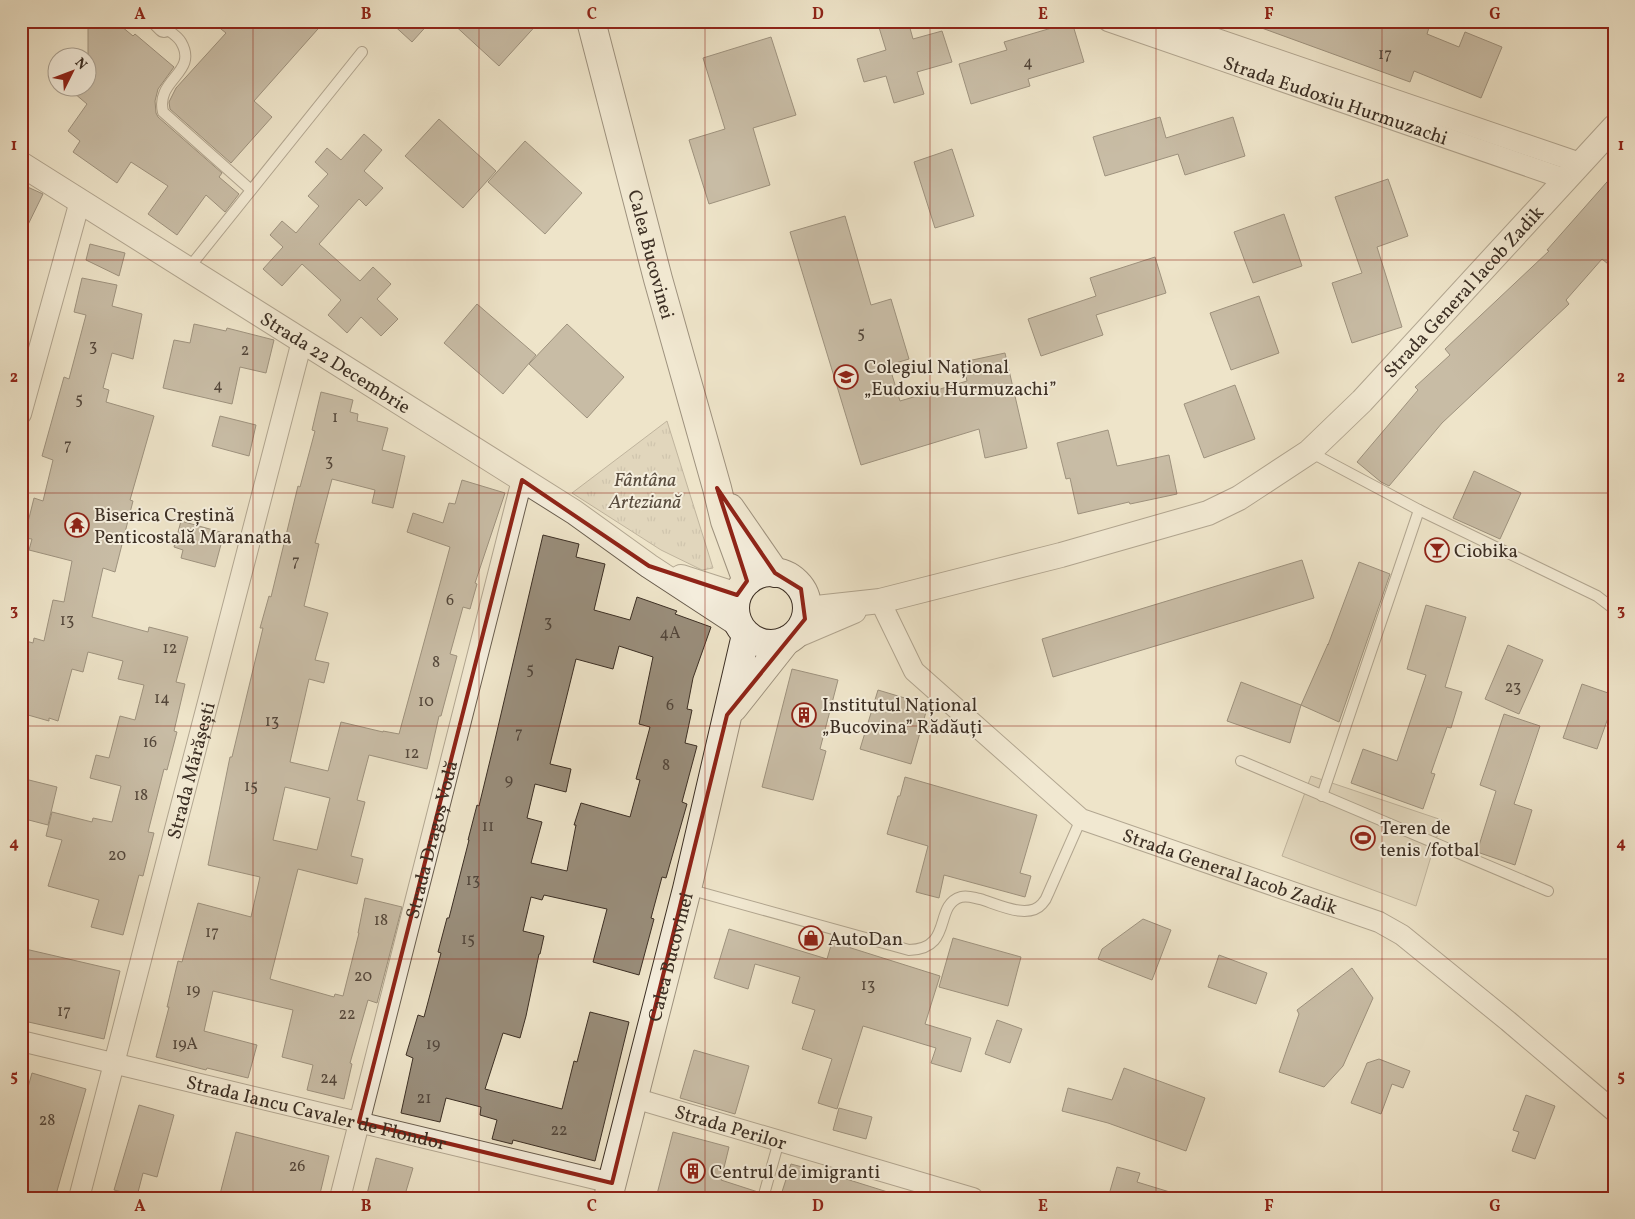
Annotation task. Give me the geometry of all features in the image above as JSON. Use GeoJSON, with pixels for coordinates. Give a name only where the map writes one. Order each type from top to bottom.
{"type":"FeatureCollection","features":[{"type":"Feature","properties":{"kind":"main road","name":"Calea Bucovinei"},"geometry":{"type":"LineString","coordinates":[[590,21],[658,279],[717,488],[742,588]]}},
{"type":"Feature","properties":{"kind":"main road","name":"Calea Bucovinei"},"geometry":{"type":"LineString","coordinates":[[717,488],[775,572]]}},
{"type":"Feature","properties":{"kind":"main road"},"geometry":{"type":"LineString","coordinates":[[775,572],[786,575],[801,589],[806,599],[806,619],[800,629],[789,639],[775,644],[765,644],[755,641],[743,630],[735,611],[742,588],[756,576],[775,572]]}},
{"type":"Feature","properties":{"kind":"main road","name":"Calea Bucovinei"},"geometry":{"type":"LineString","coordinates":[[610,1190],[687,888],[727,715],[743,630]]}},
{"type":"Feature","properties":{"kind":"main road","name":"Calea Bucovinei"},"geometry":{"type":"LineString","coordinates":[[727,715],[789,639]]}},
{"type":"Feature","properties":{"kind":"street","name":"Strada Eudoxiu Hurmuzachi"},"geometry":{"type":"LineString","coordinates":[[1108,21],[1573,171]]}},
{"type":"Feature","properties":{"kind":"street","name":"Strada Eudoxiu Hurmuzachi"},"geometry":{"type":"LineString","coordinates":[[1164,21],[1573,171]]}},
{"type":"Feature","properties":{"kind":"street","name":"Strada General Iacob Zadik"},"geometry":{"type":"LineString","coordinates":[[807,609],[880,600],[1061,555],[1208,513],[1239,498],[1309,452],[1362,401],[1614,127]]}},
{"type":"Feature","properties":{"kind":"street","name":"Strada 22 Decembrie"},"geometry":{"type":"LineString","coordinates":[[21,164],[574,512],[648,566],[743,630]]}},
{"type":"Feature","properties":{"kind":"street"},"geometry":{"type":"LineString","coordinates":[[21,414],[80,201]]}},
{"type":"Feature","properties":{"kind":"street","name":"Strada Mărășești"},"geometry":{"type":"LineString","coordinates":[[80,1198],[302,341]]}},
{"type":"Feature","properties":{"kind":"street","name":"Strada Dragoș Vodă"},"geometry":{"type":"LineString","coordinates":[[340,1198],[522,480]]}},
{"type":"Feature","properties":{"kind":"street","name":"Strada 22 Decembrie"},"geometry":{"type":"LineString","coordinates":[[648,566],[742,588]]}},
{"type":"Feature","properties":{"kind":"street","name":"Strada General Iacob Zadik"},"geometry":{"type":"LineString","coordinates":[[789,639],[880,600]]}},
{"type":"Feature","properties":{"kind":"street","name":"Strada General Iacob Zadik"},"geometry":{"type":"LineString","coordinates":[[880,600],[914,670],[1081,819],[1379,922],[1402,935],[1508,1021],[1614,1111]]}},
{"type":"Feature","properties":{"kind":"street","name":"Strada Iancu Cavaler de Flondor"},"geometry":{"type":"LineString","coordinates":[[21,1041],[359,1122],[610,1190]]}},
{"type":"Feature","properties":{"kind":"street","name":"Strada Perilor"},"geometry":{"type":"LineString","coordinates":[[634,1098],[973,1198]]}},
{"type":"Feature","properties":{"kind":"lane"},"geometry":{"type":"LineString","coordinates":[[164,23],[181,41],[186,56],[183,67],[162,94],[163,112],[251,190]]}},
{"type":"Feature","properties":{"kind":"lane"},"geometry":{"type":"LineString","coordinates":[[188,269],[362,52]]}},
{"type":"Feature","properties":{"kind":"lane"},"geometry":{"type":"LineString","coordinates":[[1309,452],[1419,510],[1597,596],[1614,609]]}},
{"type":"Feature","properties":{"kind":"lane"},"geometry":{"type":"LineString","coordinates":[[1322,796],[1419,510]]}},
{"type":"Feature","properties":{"kind":"lane"},"geometry":{"type":"LineString","coordinates":[[1241,761],[1548,891]]}},
{"type":"Feature","properties":{"kind":"lane"},"geometry":{"type":"LineString","coordinates":[[687,888],[909,950],[920,950],[929,946],[935,940],[948,908],[953,901],[960,897],[969,896],[1018,910],[1031,911],[1042,905],[1081,819]]}},
{"type":"Feature","properties":{"kind":"lane"},"geometry":{"type":"LineString","coordinates":[[763,1198],[779,1141]]}},
{"type":"Feature","properties":{"kind":"highlighted area"},"geometry":{"type":"Polygon","coordinates":[[[522,480],[649,566],[737,595],[747,581],[717,488],[775,573],[801,589],[805,619],[727,715],[612,1183],[359,1122],[522,480]]]}},
{"type":"Feature","properties":{"kind":"green space","name":"Fântâna Arteziană"},"geometry":{"type":"Polygon","coordinates":[[[667,421],[713,568],[702,570],[661,550],[572,493],[667,421]]]}},
{"type":"Feature","properties":{"kind":"green space","name":"Teren de tenis /fotbal"},"geometry":{"type":"Polygon","coordinates":[[[1311,776],[1442,820],[1416,906],[1282,856],[1311,776]]]}},
{"type":"Feature","properties":{"kind":"building"},"geometry":{"type":"Polygon","coordinates":[[[88,21],[115,21],[133,36],[135,34],[174,67],[158,89],[155,101],[156,113],[158,117],[222,173],[219,177],[239,194],[225,212],[206,195],[177,235],[148,214],[168,186],[131,162],[117,183],[73,152],[80,141],[68,131],[87,104],[80,98],[98,98],[98,48],[88,48],[88,21]]]}},
{"type":"Feature","properties":{"kind":"building"},"geometry":{"type":"Polygon","coordinates":[[[211,21],[325,21],[254,101],[272,117],[231,163],[170,109],[169,102],[176,88],[226,33],[211,21]]]}},
{"type":"Feature","properties":{"kind":"building"},"geometry":{"type":"Polygon","coordinates":[[[389,21],[431,21],[412,42],[389,21]]]}},
{"type":"Feature","properties":{"kind":"building"},"geometry":{"type":"Polygon","coordinates":[[[450,21],[540,21],[499,66],[450,21]]]}},
{"type":"Feature","properties":{"kind":"building"},"geometry":{"type":"Polygon","coordinates":[[[877,21],[908,21],[913,39],[942,31],[952,62],[917,72],[924,94],[894,103],[886,76],[864,82],[857,59],[886,50],[877,21]]]}},
{"type":"Feature","properties":{"kind":"building"},"geometry":{"type":"Polygon","coordinates":[[[1248,21],[1431,21],[1427,34],[1459,47],[1465,32],[1502,47],[1481,98],[1414,71],[1410,82],[1248,23],[1248,21]]]}},
{"type":"Feature","properties":{"kind":"building"},"geometry":{"type":"Polygon","coordinates":[[[1072,22],[1084,62],[1028,79],[1030,86],[971,104],[959,64],[1007,50],[1004,42],[1072,22]]]}},
{"type":"Feature","properties":{"kind":"building"},"geometry":{"type":"Polygon","coordinates":[[[771,37],[796,115],[753,128],[770,185],[709,204],[689,140],[725,129],[703,58],[771,37]]]}},
{"type":"Feature","properties":{"kind":"building"},"geometry":{"type":"Polygon","coordinates":[[[1160,117],[1166,138],[1233,117],[1245,156],[1185,175],[1178,154],[1105,176],[1093,137],[1160,117]]]}},
{"type":"Feature","properties":{"kind":"building"},"geometry":{"type":"Polygon","coordinates":[[[439,119],[496,171],[463,208],[405,156],[439,119]]]}},
{"type":"Feature","properties":{"kind":"building"},"geometry":{"type":"Polygon","coordinates":[[[364,134],[382,150],[364,171],[383,188],[366,206],[359,199],[319,244],[360,281],[373,267],[391,284],[377,299],[398,319],[381,336],[361,317],[347,333],[328,315],[341,300],[302,264],[282,286],[263,269],[283,247],[270,235],[282,221],[296,233],[319,206],[308,196],[328,174],[315,162],[327,148],[341,160],[364,134]]]}},
{"type":"Feature","properties":{"kind":"building"},"geometry":{"type":"Polygon","coordinates":[[[525,141],[582,193],[545,234],[488,182],[525,141]]]}},
{"type":"Feature","properties":{"kind":"building"},"geometry":{"type":"Polygon","coordinates":[[[952,149],[974,216],[935,228],[914,162],[952,149]]]}},
{"type":"Feature","properties":{"kind":"building"},"geometry":{"type":"Polygon","coordinates":[[[1614,174],[1614,269],[1602,259],[1566,300],[1569,304],[1442,423],[1389,486],[1381,482],[1357,462],[1418,390],[1415,387],[1450,355],[1445,349],[1549,251],[1547,250],[1614,174]]]}},
{"type":"Feature","properties":{"kind":"building"},"geometry":{"type":"Polygon","coordinates":[[[1388,179],[1408,236],[1377,247],[1402,327],[1352,343],[1332,283],[1362,273],[1335,197],[1388,179]]]}},
{"type":"Feature","properties":{"kind":"building"},"geometry":{"type":"Polygon","coordinates":[[[21,184],[43,194],[21,239],[21,184]]]}},
{"type":"Feature","properties":{"kind":"building"},"geometry":{"type":"Polygon","coordinates":[[[1284,214],[1302,266],[1253,283],[1234,232],[1284,214]]]}},
{"type":"Feature","properties":{"kind":"building"},"geometry":{"type":"Polygon","coordinates":[[[845,216],[871,305],[891,299],[909,359],[889,365],[900,401],[967,381],[963,362],[1005,353],[1027,448],[985,458],[979,429],[861,465],[790,232],[845,216]]]}},
{"type":"Feature","properties":{"kind":"building"},"geometry":{"type":"Polygon","coordinates":[[[90,244],[125,253],[119,276],[86,260],[90,244]]]}},
{"type":"Feature","properties":{"kind":"building"},"geometry":{"type":"Polygon","coordinates":[[[1155,257],[1166,293],[1096,315],[1103,335],[1041,356],[1028,319],[1096,296],[1090,278],[1155,257]]]}},
{"type":"Feature","properties":{"kind":"building"},"geometry":{"type":"Polygon","coordinates":[[[82,278],[117,285],[112,306],[142,314],[133,359],[112,353],[103,388],[109,390],[106,402],[154,416],[130,500],[133,501],[115,572],[103,568],[92,617],[148,632],[149,627],[188,637],[176,682],[185,684],[174,731],[177,732],[167,770],[164,769],[148,832],[154,833],[143,876],[139,875],[123,935],[91,927],[99,900],[48,886],[62,840],[46,836],[52,812],[92,822],[93,818],[112,822],[121,786],[90,778],[96,755],[109,758],[120,716],[135,720],[144,685],[118,679],[123,661],[88,652],[83,672],[72,669],[58,721],[49,718],[49,721],[21,713],[21,659],[26,641],[33,643],[34,638],[44,641],[53,600],[64,602],[72,561],[29,550],[32,539],[24,538],[34,498],[43,501],[53,460],[42,456],[64,377],[69,379],[86,315],[74,312],[82,278]]]}},
{"type":"Feature","properties":{"kind":"building"},"geometry":{"type":"Polygon","coordinates":[[[1259,296],[1279,353],[1231,370],[1210,313],[1259,296]]]}},
{"type":"Feature","properties":{"kind":"building"},"geometry":{"type":"Polygon","coordinates":[[[477,304],[536,355],[503,394],[444,343],[477,304]]]}},
{"type":"Feature","properties":{"kind":"building"},"geometry":{"type":"Polygon","coordinates":[[[194,324],[226,331],[227,328],[274,340],[266,373],[240,367],[232,404],[163,388],[174,340],[190,343],[194,324]]]}},
{"type":"Feature","properties":{"kind":"building"},"geometry":{"type":"Polygon","coordinates":[[[567,324],[624,377],[587,418],[529,364],[567,324]]]}},
{"type":"Feature","properties":{"kind":"building"},"geometry":{"type":"Polygon","coordinates":[[[1235,385],[1255,439],[1204,458],[1184,404],[1235,385]]]}},
{"type":"Feature","properties":{"kind":"building"},"geometry":{"type":"Polygon","coordinates":[[[321,392],[353,400],[350,412],[358,414],[357,421],[388,428],[382,450],[405,456],[393,508],[372,503],[375,490],[332,479],[315,543],[319,544],[304,606],[328,613],[315,660],[329,663],[324,683],[309,679],[290,762],[328,771],[341,722],[399,734],[450,547],[407,532],[413,513],[443,523],[449,503],[455,504],[462,480],[505,493],[475,583],[477,584],[470,609],[463,607],[450,654],[457,656],[441,716],[439,716],[427,769],[369,755],[357,800],[365,802],[351,856],[363,859],[357,884],[298,869],[270,979],[334,997],[335,994],[343,996],[359,933],[365,898],[402,907],[377,1003],[368,1000],[350,1063],[352,1064],[344,1099],[307,1090],[313,1065],[282,1057],[293,1010],[213,991],[204,1031],[257,1045],[248,1078],[207,1068],[206,1070],[156,1057],[169,1007],[167,1007],[178,961],[182,962],[198,903],[251,917],[260,877],[208,865],[230,757],[232,757],[263,628],[260,628],[269,596],[271,597],[298,486],[300,487],[315,431],[312,430],[321,392]],[[285,787],[273,840],[317,850],[330,798],[285,787]]]}},
{"type":"Feature","properties":{"kind":"building"},"geometry":{"type":"Polygon","coordinates":[[[220,416],[256,425],[249,456],[212,446],[220,416]]]}},
{"type":"Feature","properties":{"kind":"building"},"geometry":{"type":"Polygon","coordinates":[[[1108,430],[1117,466],[1169,455],[1177,494],[1130,504],[1129,502],[1078,514],[1070,478],[1066,479],[1057,443],[1108,430]]]}},
{"type":"Feature","properties":{"kind":"building"},"geometry":{"type":"Polygon","coordinates":[[[1474,471],[1521,493],[1500,539],[1453,518],[1474,471]]]}},
{"type":"Feature","properties":{"kind":"building"},"geometry":{"type":"Polygon","coordinates":[[[181,521],[224,533],[215,567],[181,558],[183,550],[174,547],[181,521]]]}},
{"type":"Feature","properties":{"kind":"building"},"geometry":{"type":"Polygon","coordinates":[[[543,535],[579,544],[576,557],[605,564],[594,610],[630,620],[637,597],[677,611],[675,614],[711,627],[693,678],[687,709],[692,710],[685,743],[697,746],[682,802],[687,804],[666,878],[662,877],[651,918],[654,919],[639,975],[593,962],[607,909],[544,895],[542,900],[531,897],[523,931],[544,936],[526,1016],[520,1038],[503,1033],[485,1089],[562,1109],[574,1061],[577,1062],[590,1012],[629,1022],[595,1161],[513,1140],[512,1144],[492,1139],[497,1120],[480,1115],[481,1107],[446,1098],[440,1122],[401,1113],[413,1058],[406,1055],[418,1015],[424,1017],[441,953],[438,952],[447,918],[449,918],[477,805],[479,806],[543,535]],[[619,646],[613,669],[576,659],[550,764],[571,769],[566,792],[535,784],[527,818],[542,822],[531,863],[567,871],[576,825],[574,825],[581,803],[630,817],[640,780],[636,779],[650,727],[639,724],[653,657],[619,646]]]}},
{"type":"Feature","properties":{"kind":"building"},"geometry":{"type":"Polygon","coordinates":[[[1302,560],[1314,598],[1053,677],[1042,639],[1302,560]]]}},
{"type":"Feature","properties":{"kind":"building"},"geometry":{"type":"Polygon","coordinates":[[[1359,562],[1390,574],[1339,722],[1301,705],[1328,645],[1359,562]]]}},
{"type":"Feature","properties":{"kind":"building"},"geometry":{"type":"Polygon","coordinates":[[[1426,605],[1466,617],[1445,687],[1462,692],[1451,728],[1447,727],[1431,773],[1435,774],[1423,809],[1351,783],[1363,749],[1397,761],[1426,675],[1407,669],[1426,605]]]}},
{"type":"Feature","properties":{"kind":"building"},"geometry":{"type":"Polygon","coordinates":[[[1508,645],[1543,660],[1519,714],[1485,699],[1508,645]]]}},
{"type":"Feature","properties":{"kind":"building","name":"Institutul Național „Bucovina” Rădăuți"},"geometry":{"type":"Polygon","coordinates":[[[792,669],[838,680],[820,749],[826,751],[813,800],[762,787],[792,669]]]}},
{"type":"Feature","properties":{"kind":"building"},"geometry":{"type":"Polygon","coordinates":[[[1241,682],[1301,705],[1290,743],[1227,721],[1241,682]]]}},
{"type":"Feature","properties":{"kind":"building"},"geometry":{"type":"Polygon","coordinates":[[[1582,684],[1614,695],[1614,701],[1597,749],[1563,738],[1582,684]]]}},
{"type":"Feature","properties":{"kind":"building"},"geometry":{"type":"Polygon","coordinates":[[[878,690],[928,705],[911,764],[860,749],[878,690]]]}},
{"type":"Feature","properties":{"kind":"building"},"geometry":{"type":"Polygon","coordinates":[[[1504,714],[1540,726],[1514,804],[1532,810],[1515,865],[1477,852],[1496,791],[1480,785],[1504,714]]]}},
{"type":"Feature","properties":{"kind":"building"},"geometry":{"type":"Polygon","coordinates":[[[905,777],[1037,815],[1020,873],[1031,876],[1025,897],[944,875],[939,898],[916,892],[928,846],[887,834],[905,777]]]}},
{"type":"Feature","properties":{"kind":"building"},"geometry":{"type":"Polygon","coordinates":[[[21,778],[57,787],[48,825],[21,818],[21,778]]]}},
{"type":"Feature","properties":{"kind":"building"},"geometry":{"type":"Polygon","coordinates":[[[1143,919],[1171,930],[1152,980],[1098,959],[1102,949],[1143,919]]]}},
{"type":"Feature","properties":{"kind":"building"},"geometry":{"type":"Polygon","coordinates":[[[729,929],[827,959],[832,942],[940,976],[925,1024],[971,1038],[961,1072],[931,1063],[936,1048],[863,1026],[837,1109],[818,1103],[832,1059],[802,1049],[815,1010],[792,1003],[800,977],[755,964],[748,989],[714,978],[729,929]]]}},
{"type":"Feature","properties":{"kind":"building"},"geometry":{"type":"Polygon","coordinates":[[[953,938],[1021,957],[1008,1006],[939,987],[953,938]]]}},
{"type":"Feature","properties":{"kind":"building"},"geometry":{"type":"Polygon","coordinates":[[[21,948],[120,971],[104,1039],[24,1021],[27,1008],[21,1007],[21,948]]]}},
{"type":"Feature","properties":{"kind":"building"},"geometry":{"type":"Polygon","coordinates":[[[1219,955],[1267,973],[1256,1004],[1208,987],[1219,955]]]}},
{"type":"Feature","properties":{"kind":"building"},"geometry":{"type":"Polygon","coordinates":[[[1352,968],[1373,998],[1343,1066],[1324,1087],[1279,1072],[1299,1014],[1297,1010],[1352,968]]]}},
{"type":"Feature","properties":{"kind":"building"},"geometry":{"type":"Polygon","coordinates":[[[997,1020],[1022,1029],[1010,1063],[985,1054],[997,1020]]]}},
{"type":"Feature","properties":{"kind":"building"},"geometry":{"type":"Polygon","coordinates":[[[694,1050],[749,1066],[735,1114],[680,1098],[694,1050]]]}},
{"type":"Feature","properties":{"kind":"building"},"geometry":{"type":"Polygon","coordinates":[[[1379,1059],[1410,1071],[1403,1088],[1392,1084],[1381,1114],[1351,1103],[1367,1063],[1379,1059]]]}},
{"type":"Feature","properties":{"kind":"building"},"geometry":{"type":"Polygon","coordinates":[[[1124,1068],[1205,1098],[1186,1151],[1108,1123],[1062,1111],[1068,1088],[1112,1100],[1124,1068]]]}},
{"type":"Feature","properties":{"kind":"building"},"geometry":{"type":"Polygon","coordinates":[[[32,1073],[86,1089],[55,1198],[21,1198],[21,1112],[32,1073]]]}},
{"type":"Feature","properties":{"kind":"building"},"geometry":{"type":"Polygon","coordinates":[[[1526,1095],[1555,1106],[1535,1159],[1512,1151],[1519,1132],[1513,1130],[1526,1095]]]}},
{"type":"Feature","properties":{"kind":"building"},"geometry":{"type":"Polygon","coordinates":[[[139,1105],[174,1115],[157,1177],[143,1173],[137,1196],[114,1190],[139,1105]]]}},
{"type":"Feature","properties":{"kind":"building"},"geometry":{"type":"Polygon","coordinates":[[[839,1108],[872,1117],[866,1139],[833,1130],[839,1108]]]}},
{"type":"Feature","properties":{"kind":"building"},"geometry":{"type":"Polygon","coordinates":[[[236,1132],[329,1156],[319,1198],[219,1198],[236,1132]]]}},
{"type":"Feature","properties":{"kind":"building","name":"Centrul de imigranti"},"geometry":{"type":"Polygon","coordinates":[[[673,1132],[729,1147],[721,1180],[758,1192],[756,1198],[656,1198],[673,1132]]]}},
{"type":"Feature","properties":{"kind":"building"},"geometry":{"type":"Polygon","coordinates":[[[376,1158],[413,1168],[404,1198],[366,1198],[376,1158]]]}},
{"type":"Feature","properties":{"kind":"building"},"geometry":{"type":"Polygon","coordinates":[[[791,1164],[894,1194],[893,1198],[780,1198],[791,1164]]]}},
{"type":"Feature","properties":{"kind":"building"},"geometry":{"type":"Polygon","coordinates":[[[1117,1167],[1140,1173],[1137,1182],[1173,1193],[1172,1198],[1108,1198],[1117,1167]]]}},
{"type":"Feature","properties":{"kind":"place","name":"Colegiul Național „Eudoxiu Hurmuzachi”"},"geometry":{"type":"Point","coordinates":[846,377]}},
{"type":"Feature","properties":{"kind":"place","name":"Biserica Creștină Penticostală Maranatha"},"geometry":{"type":"Point","coordinates":[77,525]}},
{"type":"Feature","properties":{"kind":"place","name":"Ciobika"},"geometry":{"type":"Point","coordinates":[1437,550]}},
{"type":"Feature","properties":{"kind":"place","name":"Institutul Național „Bucovina” Rădăuți"},"geometry":{"type":"Point","coordinates":[804,715]}},
{"type":"Feature","properties":{"kind":"place","name":"Teren de tenis /fotbal"},"geometry":{"type":"Point","coordinates":[1363,838]}},
{"type":"Feature","properties":{"kind":"place","name":"AutoDan"},"geometry":{"type":"Point","coordinates":[811,938]}},
{"type":"Feature","properties":{"kind":"place","name":"Centrul de imigranti"},"geometry":{"type":"Point","coordinates":[693,1171]}}]}
